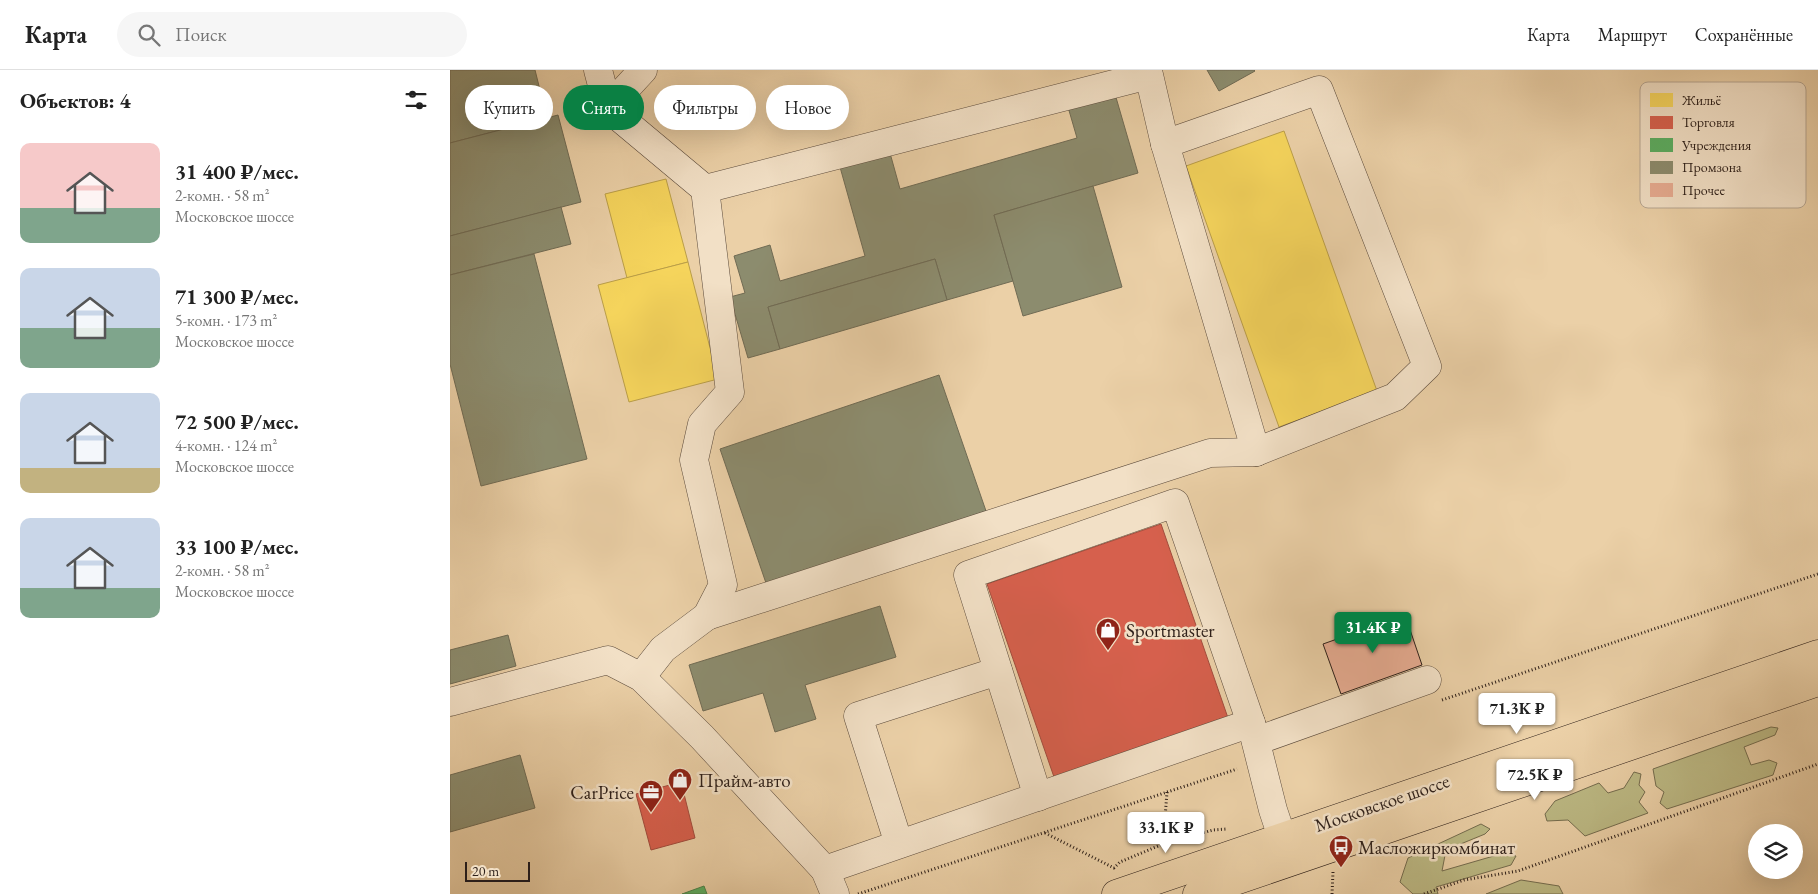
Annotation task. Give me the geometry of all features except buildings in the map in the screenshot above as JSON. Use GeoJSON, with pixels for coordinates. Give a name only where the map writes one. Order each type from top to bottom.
{"type":"FeatureCollection","features":[{"type":"Feature","properties":{"kind":"main road","name":"Московское шоссе"},"geometry":{"type":"LineString","coordinates":[[1197,894],[1236,864],[1282,837],[1818,654]]}},
{"type":"Feature","properties":{"kind":"main road","name":"Московское шоссе"},"geometry":{"type":"LineString","coordinates":[[1116,894],[1236,864],[1818,682]]}},
{"type":"Feature","properties":{"kind":"lane"},"geometry":{"type":"LineString","coordinates":[[598,70],[602,85]]}},
{"type":"Feature","properties":{"kind":"lane"},"geometry":{"type":"LineString","coordinates":[[630,85],[644,70]]}},
{"type":"Feature","properties":{"kind":"lane"},"geometry":{"type":"LineString","coordinates":[[706,188],[1148,72],[1165,144],[1256,452]]}},
{"type":"Feature","properties":{"kind":"lane"},"geometry":{"type":"LineString","coordinates":[[641,677],[663,649],[707,616],[1210,453],[1256,452],[1395,397],[1427,366],[1319,90],[1165,144]]}},
{"type":"Feature","properties":{"kind":"lane"},"geometry":{"type":"LineString","coordinates":[[635,130],[706,188],[730,392],[702,424],[694,460],[723,585],[707,616]]}},
{"type":"Feature","properties":{"kind":"lane"},"geometry":{"type":"LineString","coordinates":[[1038,797],[968,575],[1175,503],[1254,732],[1273,810],[1282,837]]}},
{"type":"Feature","properties":{"kind":"lane"},"geometry":{"type":"LineString","coordinates":[[450,702],[608,660],[641,677],[702,737],[830,882],[899,844],[1038,797],[1427,680]]}},
{"type":"Feature","properties":{"kind":"lane"},"geometry":{"type":"LineString","coordinates":[[899,844],[858,716],[998,671]]}},
{"type":"Feature","properties":{"kind":"path"},"geometry":{"type":"LineString","coordinates":[[1424,894],[1464,880],[1518,871],[1818,764]]}},
{"type":"Feature","properties":{"kind":"path"},"geometry":{"type":"LineString","coordinates":[[1163,844],[1167,792]]}},
{"type":"Feature","properties":{"kind":"path"},"geometry":{"type":"LineString","coordinates":[[1044,833],[1114,868],[1120,862],[1163,844],[1213,830],[1236,864]]}},
{"type":"Feature","properties":{"kind":"shaded area"},"geometry":{"type":"Polygon","coordinates":[[[1771,727],[1778,728],[1775,735],[1744,747],[1751,765],[1769,760],[1777,763],[1773,775],[1667,809],[1660,803],[1664,792],[1656,786],[1653,769],[1771,727]]]}},
{"type":"Feature","properties":{"kind":"shaded area"},"geometry":{"type":"Polygon","coordinates":[[[1634,772],[1641,774],[1639,785],[1645,792],[1639,802],[1648,813],[1585,836],[1568,820],[1547,821],[1545,814],[1555,801],[1599,783],[1608,793],[1624,788],[1634,772]]]}},
{"type":"Feature","properties":{"kind":"shaded area"},"geometry":{"type":"Polygon","coordinates":[[[1481,824],[1490,829],[1485,834],[1446,850],[1442,871],[1504,853],[1516,856],[1511,865],[1436,887],[1438,894],[1413,894],[1400,882],[1408,858],[1481,824]]]}},
{"type":"Feature","properties":{"kind":"shaded area"},"geometry":{"type":"Polygon","coordinates":[[[1521,880],[1559,886],[1563,894],[1486,894],[1521,880]]]}},
{"type":"Feature","properties":{"kind":"place","name":"Sportmaster"},"geometry":{"type":"Point","coordinates":[1108,651]}},
{"type":"Feature","properties":{"kind":"place","name":"Прайм-авто"},"geometry":{"type":"Point","coordinates":[680,801]}},
{"type":"Feature","properties":{"kind":"place","name":"CarPrice"},"geometry":{"type":"Point","coordinates":[651,813]}},
{"type":"Feature","properties":{"kind":"place","name":"Масложиркомбинат"},"geometry":{"type":"Point","coordinates":[1341,868]}}]}
